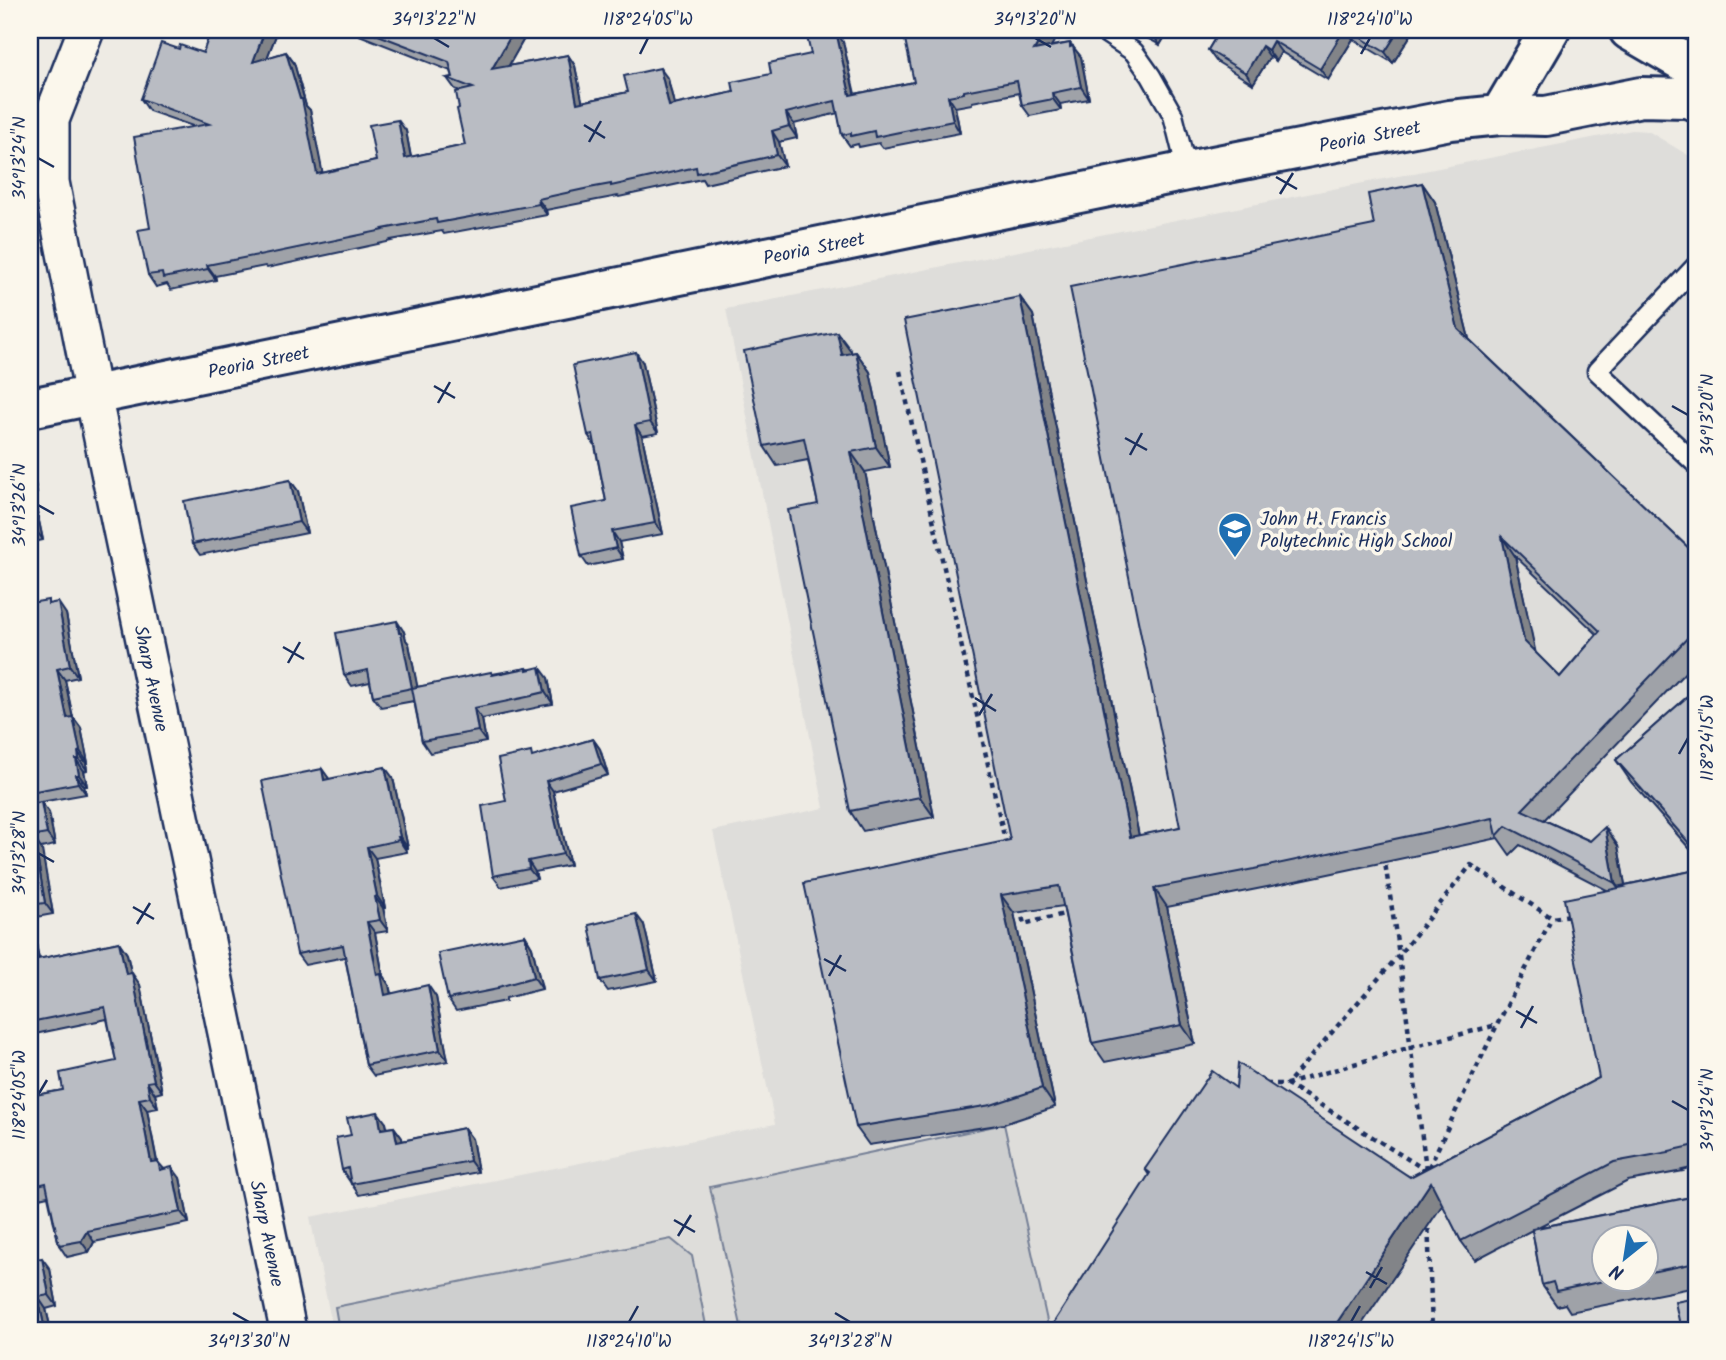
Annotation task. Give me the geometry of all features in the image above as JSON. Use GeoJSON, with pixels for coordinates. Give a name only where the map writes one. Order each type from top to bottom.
{"type":"FeatureCollection","features":[{"type":"Feature","properties":{"kind":"street","name":"Sharp Avenue"},"geometry":{"type":"LineString","coordinates":[[86,30],[40,116],[93,395],[288,1330]]}},
{"type":"Feature","properties":{"kind":"street"},"geometry":{"type":"LineString","coordinates":[[1500,115],[1550,30]]}},
{"type":"Feature","properties":{"kind":"street"},"geometry":{"type":"LineString","coordinates":[[1629,30],[1696,69]]}},
{"type":"Feature","properties":{"kind":"street","name":"Peoria Street"},"geometry":{"type":"LineString","coordinates":[[30,408],[1187,170],[1450,120],[1500,115],[1546,116],[1641,97],[1686,98],[1696,101]]}},
{"type":"Feature","properties":{"kind":"lane"},"geometry":{"type":"LineString","coordinates":[[1101,30],[1133,52],[1151,76],[1173,115],[1187,170]]}},
{"type":"Feature","properties":{"kind":"lane"},"geometry":{"type":"LineString","coordinates":[[1696,266],[1597,371],[1696,464]]}},
{"type":"Feature","properties":{"kind":"path"},"geometry":{"type":"LineString","coordinates":[[900,371],[1009,856]]}},
{"type":"Feature","properties":{"kind":"path"},"geometry":{"type":"LineString","coordinates":[[1383,853],[1427,1171]]}},
{"type":"Feature","properties":{"kind":"path"},"geometry":{"type":"LineString","coordinates":[[1287,1084],[1399,955],[1471,865],[1552,918],[1578,914]]}},
{"type":"Feature","properties":{"kind":"path"},"geometry":{"type":"LineString","coordinates":[[1018,897],[1024,923],[1077,911]]}},
{"type":"Feature","properties":{"kind":"path"},"geometry":{"type":"LineString","coordinates":[[1427,1171],[1552,918]]}},
{"type":"Feature","properties":{"kind":"path"},"geometry":{"type":"LineString","coordinates":[[1261,1084],[1287,1084],[1410,1047],[1497,1025]]}},
{"type":"Feature","properties":{"kind":"path"},"geometry":{"type":"LineString","coordinates":[[1287,1084],[1427,1171]]}},
{"type":"Feature","properties":{"kind":"path"},"geometry":{"type":"LineString","coordinates":[[1428,1211],[1432,1330]]}},
{"type":"Feature","properties":{"kind":"shaded area","name":"John H. Francis Polytechnic High School"},"geometry":{"type":"Polygon","coordinates":[[[1632,130],[1648,131],[1696,160],[1696,1330],[333,1330],[310,1217],[775,1124],[713,831],[824,808],[726,309],[1632,130]]]}},
{"type":"Feature","properties":{"kind":"shaded area"},"geometry":{"type":"Polygon","coordinates":[[[1004,1124],[1049,1330],[742,1330],[710,1187],[1004,1124]]]}},
{"type":"Feature","properties":{"kind":"shaded area"},"geometry":{"type":"Polygon","coordinates":[[[671,1239],[692,1256],[707,1330],[339,1330],[335,1307],[671,1239]]]}},
{"type":"Feature","properties":{"kind":"building"},"geometry":{"type":"Polygon","coordinates":[[[211,30],[265,30],[253,62],[286,52],[302,99],[317,174],[376,161],[369,125],[398,120],[405,158],[465,145],[456,92],[473,88],[447,78],[453,77],[449,62],[365,30],[514,30],[492,69],[568,55],[577,103],[628,92],[624,76],[660,68],[669,106],[734,92],[732,82],[771,74],[769,63],[811,54],[807,37],[836,31],[850,95],[914,82],[903,30],[1046,30],[1034,50],[1070,43],[1070,47],[1073,46],[1081,87],[1052,93],[1053,99],[1022,105],[1017,81],[964,91],[948,96],[953,121],[875,137],[874,131],[851,136],[851,133],[842,135],[835,101],[786,113],[789,126],[772,131],[777,155],[697,173],[696,167],[611,186],[589,188],[538,199],[539,204],[437,223],[436,219],[383,229],[207,265],[208,269],[163,278],[162,273],[148,275],[138,230],[150,228],[134,137],[209,124],[141,99],[161,43],[179,49],[180,45],[203,53],[211,30]]]}},
{"type":"Feature","properties":{"kind":"building"},"geometry":{"type":"Polygon","coordinates":[[[1220,30],[1344,30],[1320,69],[1273,41],[1268,50],[1262,46],[1246,73],[1208,50],[1220,30]]]}},
{"type":"Feature","properties":{"kind":"building"},"geometry":{"type":"Polygon","coordinates":[[[1348,30],[1399,30],[1385,52],[1348,30]]]}},
{"type":"Feature","properties":{"kind":"building"},"geometry":{"type":"Polygon","coordinates":[[[1422,183],[1458,329],[1696,555],[1696,629],[1522,810],[1590,841],[1605,827],[1615,883],[1506,826],[1497,836],[1493,818],[1154,888],[1182,1025],[1092,1043],[1059,886],[1001,895],[1042,1088],[991,1105],[856,1127],[804,883],[1010,840],[904,320],[1020,297],[1130,837],[1180,827],[1070,287],[1374,225],[1368,194],[1422,183]],[[1502,537],[1524,641],[1560,677],[1600,631],[1502,537]]]}},
{"type":"Feature","properties":{"kind":"building"},"geometry":{"type":"Polygon","coordinates":[[[837,332],[842,355],[856,352],[876,447],[851,452],[920,797],[850,811],[788,510],[818,504],[804,438],[764,446],[744,351],[837,332]]]}},
{"type":"Feature","properties":{"kind":"building"},"geometry":{"type":"Polygon","coordinates":[[[636,352],[650,422],[635,425],[655,523],[612,531],[616,548],[581,556],[571,508],[606,501],[593,434],[588,435],[573,365],[636,352]]]}},
{"type":"Feature","properties":{"kind":"building"},"geometry":{"type":"Polygon","coordinates":[[[290,480],[299,522],[192,544],[184,501],[290,480]]]}},
{"type":"Feature","properties":{"kind":"building"},"geometry":{"type":"Polygon","coordinates":[[[30,503],[35,529],[30,530],[30,503]]]}},
{"type":"Feature","properties":{"kind":"building"},"geometry":{"type":"Polygon","coordinates":[[[48,600],[48,604],[58,602],[70,666],[57,669],[67,718],[73,717],[80,751],[79,759],[76,759],[79,775],[76,775],[78,783],[30,792],[30,603],[48,600]]]}},
{"type":"Feature","properties":{"kind":"building"},"geometry":{"type":"Polygon","coordinates":[[[397,621],[412,688],[373,696],[368,670],[344,675],[336,633],[397,621]]]}},
{"type":"Feature","properties":{"kind":"building"},"geometry":{"type":"Polygon","coordinates":[[[540,667],[545,692],[474,708],[478,731],[422,741],[412,688],[491,672],[492,675],[540,667]]]}},
{"type":"Feature","properties":{"kind":"building"},"geometry":{"type":"Polygon","coordinates":[[[1696,689],[1696,837],[1689,843],[1616,760],[1696,689]]]}},
{"type":"Feature","properties":{"kind":"building"},"geometry":{"type":"Polygon","coordinates":[[[593,739],[601,764],[546,781],[563,854],[528,861],[529,869],[493,876],[482,806],[506,801],[498,759],[531,752],[532,757],[593,739]]]}},
{"type":"Feature","properties":{"kind":"building"},"geometry":{"type":"Polygon","coordinates":[[[385,767],[400,837],[399,840],[367,847],[380,920],[367,922],[377,975],[381,974],[385,995],[428,985],[440,1050],[366,1065],[343,945],[297,954],[262,781],[322,769],[324,780],[385,767]]]}},
{"type":"Feature","properties":{"kind":"building"},"geometry":{"type":"Polygon","coordinates":[[[41,802],[47,834],[30,837],[30,804],[41,802]]]}},
{"type":"Feature","properties":{"kind":"building"},"geometry":{"type":"Polygon","coordinates":[[[34,838],[45,903],[30,905],[30,839],[34,838]]]}},
{"type":"Feature","properties":{"kind":"building"},"geometry":{"type":"Polygon","coordinates":[[[1696,870],[1696,1145],[1614,1162],[1461,1241],[1431,1182],[1332,1330],[1049,1330],[1150,1173],[1145,1169],[1212,1071],[1236,1088],[1238,1063],[1410,1177],[1599,1078],[1564,899],[1696,870]]]}},
{"type":"Feature","properties":{"kind":"building"},"geometry":{"type":"Polygon","coordinates":[[[636,914],[649,970],[600,980],[589,925],[636,914]]]}},
{"type":"Feature","properties":{"kind":"building"},"geometry":{"type":"Polygon","coordinates":[[[525,935],[534,977],[498,989],[448,999],[438,953],[525,935]]]}},
{"type":"Feature","properties":{"kind":"building"},"geometry":{"type":"Polygon","coordinates":[[[30,941],[33,960],[119,942],[126,974],[132,973],[154,1081],[147,1082],[150,1097],[139,1099],[151,1162],[158,1161],[160,1170],[172,1167],[181,1212],[87,1231],[81,1241],[59,1245],[46,1183],[30,1187],[30,1096],[63,1090],[60,1073],[116,1061],[105,1007],[30,1022],[30,941]]]}},
{"type":"Feature","properties":{"kind":"building"},"geometry":{"type":"Polygon","coordinates":[[[378,1112],[381,1129],[394,1127],[397,1142],[464,1128],[470,1161],[351,1184],[348,1168],[342,1170],[336,1138],[351,1135],[347,1118],[378,1112]]]}},
{"type":"Feature","properties":{"kind":"building"},"geometry":{"type":"Polygon","coordinates":[[[1696,1196],[1696,1263],[1660,1270],[1660,1224],[1590,1224],[1590,1284],[1556,1291],[1553,1282],[1542,1285],[1532,1229],[1696,1196]]]}},
{"type":"Feature","properties":{"kind":"building"},"geometry":{"type":"Polygon","coordinates":[[[42,1258],[49,1295],[38,1297],[45,1330],[30,1330],[30,1260],[42,1258]]]}},
{"type":"Feature","properties":{"kind":"building"},"geometry":{"type":"Polygon","coordinates":[[[1696,1298],[1696,1330],[1681,1330],[1675,1302],[1696,1298]]]}},
{"type":"Feature","properties":{"kind":"building"},"geometry":{"type":"Polygon","coordinates":[[[1514,1324],[1516,1330],[1481,1330],[1514,1324]]]}},
{"type":"Feature","properties":{"kind":"place","name":"John H. Francis Polytechnic High School"},"geometry":{"type":"Point","coordinates":[1235,559]}}]}
